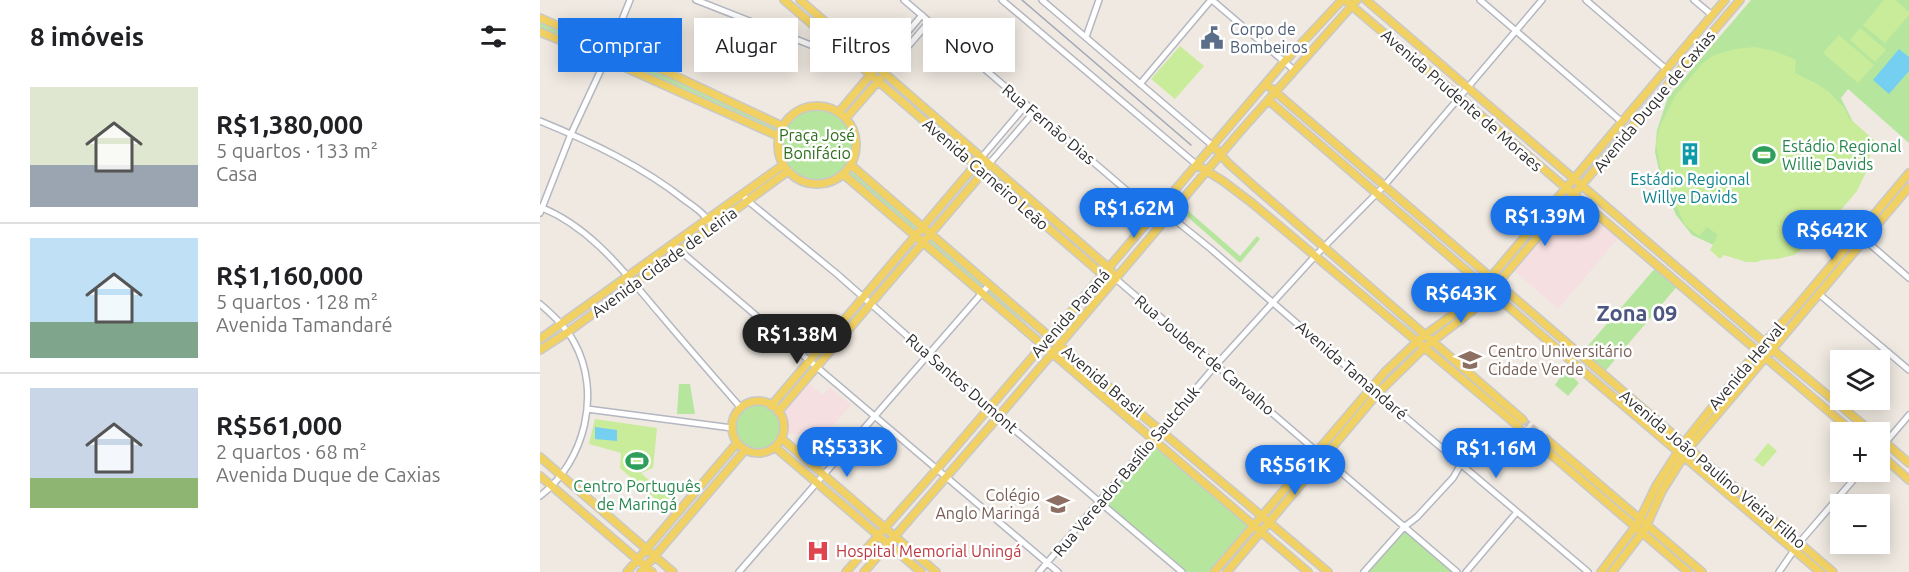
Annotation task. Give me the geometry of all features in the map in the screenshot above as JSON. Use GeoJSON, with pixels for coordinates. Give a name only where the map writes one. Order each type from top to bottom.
{"type":"FeatureCollection","features":[{"type":"Feature","properties":{"kind":"main road","name":"Avenida Carneiro Leão"},"geometry":{"type":"LineString","coordinates":[[784,0],[810,22]]}},
{"type":"Feature","properties":{"kind":"main road","name":"Avenida Carneiro Leão"},"geometry":{"type":"LineString","coordinates":[[800,0],[821,18]]}},
{"type":"Feature","properties":{"kind":"main road","name":"Avenida Prudente de Moraes"},"geometry":{"type":"LineString","coordinates":[[1366,0],[1860,422]]}},
{"type":"Feature","properties":{"kind":"main road","name":"Avenida Duque de Caxias"},"geometry":{"type":"LineString","coordinates":[[1214,572],[1371,387],[1418,341],[1451,316],[1484,285],[1725,0]]}},
{"type":"Feature","properties":{"kind":"main road","name":"Avenida Duque de Caxias"},"geometry":{"type":"LineString","coordinates":[[1227,572],[1378,393],[1425,347],[1472,310],[1498,284],[1740,0]]}},
{"type":"Feature","properties":{"kind":"main road","name":"Avenida Paraná"},"geometry":{"type":"LineString","coordinates":[[846,572],[937,469],[1284,62],[1309,36],[1349,1]]}},
{"type":"Feature","properties":{"kind":"main road","name":"Avenida Paraná"},"geometry":{"type":"LineString","coordinates":[[864,572],[1306,56],[1349,1]]}},
{"type":"Feature","properties":{"kind":"main road","name":"Avenida Prudente de Moraes"},"geometry":{"type":"LineString","coordinates":[[1349,1],[1841,422]]}},
{"type":"Feature","properties":{"kind":"main road"},"geometry":{"type":"LineString","coordinates":[[540,18],[558,25]]}},
{"type":"Feature","properties":{"kind":"main road"},"geometry":{"type":"LineString","coordinates":[[540,32],[558,39]]}},
{"type":"Feature","properties":{"kind":"main road"},"geometry":{"type":"LineString","coordinates":[[1306,56],[1309,36]]}},
{"type":"Feature","properties":{"kind":"main road"},"geometry":{"type":"LineString","coordinates":[[637,72],[778,136]]}},
{"type":"Feature","properties":{"kind":"main road"},"geometry":{"type":"LineString","coordinates":[[664,72],[782,126]]}},
{"type":"Feature","properties":{"kind":"main road"},"geometry":{"type":"LineString","coordinates":[[846,117],[885,73]]}},
{"type":"Feature","properties":{"kind":"main road","name":"Avenida Carneiro Leão"},"geometry":{"type":"LineString","coordinates":[[885,73],[1109,268],[1116,279]]}},
{"type":"Feature","properties":{"kind":"main road"},"geometry":{"type":"LineString","coordinates":[[839,112],[871,74]]}},
{"type":"Feature","properties":{"kind":"main road","name":"Avenida Carneiro Leão"},"geometry":{"type":"LineString","coordinates":[[871,74],[1103,275],[1116,279]]}},
{"type":"Feature","properties":{"kind":"main road","name":"Avenida João Paulino Vieira Filho"},"geometry":{"type":"LineString","coordinates":[[1266,84],[1833,572]]}},
{"type":"Feature","properties":{"kind":"main road","name":"Avenida João Paulino Vieira Filho"},"geometry":{"type":"LineString","coordinates":[[1268,100],[1820,572]]}},
{"type":"Feature","properties":{"kind":"main road"},"geometry":{"type":"LineString","coordinates":[[814,105],[827,106],[839,112],[851,124],[856,140],[851,165],[843,174],[826,183],[817,184],[807,183],[787,172],[777,147],[782,126],[790,115],[801,108],[814,105]]}},
{"type":"Feature","properties":{"kind":"main road"},"geometry":{"type":"LineString","coordinates":[[1238,118],[1238,134]]}},
{"type":"Feature","properties":{"kind":"main road"},"geometry":{"type":"LineString","coordinates":[[934,128],[940,121]]}},
{"type":"Feature","properties":{"kind":"main road"},"geometry":{"type":"LineString","coordinates":[[1197,165],[1252,203],[1425,347],[1521,423],[1425,335],[1256,188],[1213,146]]}},
{"type":"Feature","properties":{"kind":"main road"},"geometry":{"type":"LineString","coordinates":[[771,406],[981,158]]}},
{"type":"Feature","properties":{"kind":"main road"},"geometry":{"type":"LineString","coordinates":[[778,412],[989,164]]}},
{"type":"Feature","properties":{"kind":"main road","name":"Avenida Cidade de Leiria"},"geometry":{"type":"LineString","coordinates":[[540,339],[783,165]]}},
{"type":"Feature","properties":{"kind":"main road","name":"Avenida Brasil"},"geometry":{"type":"LineString","coordinates":[[851,165],[1059,345],[1328,572]]}},
{"type":"Feature","properties":{"kind":"main road","name":"Avenida Cidade de Leiria"},"geometry":{"type":"LineString","coordinates":[[540,350],[787,172]]}},
{"type":"Feature","properties":{"kind":"main road","name":"Avenida Herval"},"geometry":{"type":"LineString","coordinates":[[1612,572],[1642,533],[1681,454],[1719,399],[1757,351],[1909,173]]}},
{"type":"Feature","properties":{"kind":"main road","name":"Avenida Brasil"},"geometry":{"type":"LineString","coordinates":[[843,174],[1308,572]]}},
{"type":"Feature","properties":{"kind":"main road","name":"Avenida Herval"},"geometry":{"type":"LineString","coordinates":[[1686,446],[1797,321],[1909,187]]}},
{"type":"Feature","properties":{"kind":"main road"},"geometry":{"type":"LineString","coordinates":[[1175,190],[1192,190]]}},
{"type":"Feature","properties":{"kind":"main road"},"geometry":{"type":"LineString","coordinates":[[1872,217],[1874,230]]}},
{"type":"Feature","properties":{"kind":"main road"},"geometry":{"type":"LineString","coordinates":[[1135,237],[1135,257]]}},
{"type":"Feature","properties":{"kind":"main road"},"geometry":{"type":"LineString","coordinates":[[1823,275],[1839,272]]}},
{"type":"Feature","properties":{"kind":"main road"},"geometry":{"type":"LineString","coordinates":[[1079,302],[1097,301]]}},
{"type":"Feature","properties":{"kind":"main road"},"geometry":{"type":"LineString","coordinates":[[1797,321],[1798,305]]}},
{"type":"Feature","properties":{"kind":"main road"},"geometry":{"type":"LineString","coordinates":[[1451,316],[1472,310]]}},
{"type":"Feature","properties":{"kind":"main road"},"geometry":{"type":"LineString","coordinates":[[1401,370],[1404,354]]}},
{"type":"Feature","properties":{"kind":"main road"},"geometry":{"type":"LineString","coordinates":[[1019,373],[1041,367]]}},
{"type":"Feature","properties":{"kind":"main road"},"geometry":{"type":"LineString","coordinates":[[1719,399],[1730,398]]}},
{"type":"Feature","properties":{"kind":"main road"},"geometry":{"type":"LineString","coordinates":[[756,402],[771,406],[778,412],[783,424],[781,438],[770,450],[758,453],[745,450],[737,443],[732,428],[734,417],[741,408],[756,402]]}},
{"type":"Feature","properties":{"kind":"main road"},"geometry":{"type":"LineString","coordinates":[[1339,426],[1357,417]]}},
{"type":"Feature","properties":{"kind":"main road"},"geometry":{"type":"LineString","coordinates":[[976,422],[976,442]]}},
{"type":"Feature","properties":{"kind":"main road"},"geometry":{"type":"LineString","coordinates":[[781,438],[936,572]]}},
{"type":"Feature","properties":{"kind":"main road"},"geometry":{"type":"LineString","coordinates":[[1546,439],[1702,572]]}},
{"type":"Feature","properties":{"kind":"main road"},"geometry":{"type":"LineString","coordinates":[[627,572],[737,443]]}},
{"type":"Feature","properties":{"kind":"main road"},"geometry":{"type":"LineString","coordinates":[[1540,445],[1688,572]]}},
{"type":"Feature","properties":{"kind":"main road"},"geometry":{"type":"LineString","coordinates":[[775,447],[921,572]]}},
{"type":"Feature","properties":{"kind":"main road"},"geometry":{"type":"LineString","coordinates":[[1890,448],[1909,463]]}},
{"type":"Feature","properties":{"kind":"main road"},"geometry":{"type":"LineString","coordinates":[[540,476],[638,560],[646,570],[655,556],[745,450]]}},
{"type":"Feature","properties":{"kind":"main road","name":"Avenida Herval"},"geometry":{"type":"LineString","coordinates":[[1601,572],[1636,526],[1656,486],[1681,454]]}},
{"type":"Feature","properties":{"kind":"main road"},"geometry":{"type":"LineString","coordinates":[[540,457],[673,572]]}},
{"type":"Feature","properties":{"kind":"main road"},"geometry":{"type":"LineString","coordinates":[[1890,463],[1909,480]]}},
{"type":"Feature","properties":{"kind":"main road"},"geometry":{"type":"LineString","coordinates":[[1297,490],[1301,469]]}},
{"type":"Feature","properties":{"kind":"main road"},"geometry":{"type":"LineString","coordinates":[[1656,486],[1659,496]]}},
{"type":"Feature","properties":{"kind":"main road"},"geometry":{"type":"LineString","coordinates":[[899,512],[921,508]]}},
{"type":"Feature","properties":{"kind":"main road"},"geometry":{"type":"LineString","coordinates":[[1223,562],[1242,556]]}},
{"type":"Feature","properties":{"kind":"main road"},"geometry":{"type":"LineString","coordinates":[[1612,560],[1624,557]]}},
{"type":"Feature","properties":{"kind":"street"},"geometry":{"type":"LineString","coordinates":[[622,18],[630,0]]}},
{"type":"Feature","properties":{"kind":"street"},"geometry":{"type":"LineString","coordinates":[[696,0],[810,45]]}},
{"type":"Feature","properties":{"kind":"street","name":"Rua Fernão Dias"},"geometry":{"type":"LineString","coordinates":[[904,0],[925,18]]}},
{"type":"Feature","properties":{"kind":"street"},"geometry":{"type":"LineString","coordinates":[[1002,0],[1197,165]]}},
{"type":"Feature","properties":{"kind":"street"},"geometry":{"type":"LineString","coordinates":[[1042,0],[1213,146]]}},
{"type":"Feature","properties":{"kind":"street"},"geometry":{"type":"LineString","coordinates":[[1086,37],[1099,0]]}},
{"type":"Feature","properties":{"kind":"street"},"geometry":{"type":"LineString","coordinates":[[1140,84],[1212,0],[1294,70]]}},
{"type":"Feature","properties":{"kind":"street"},"geometry":{"type":"LineString","coordinates":[[1480,0],[1622,122]]}},
{"type":"Feature","properties":{"kind":"street","name":"Rua Vereador Basílio Sautchuk"},"geometry":{"type":"LineString","coordinates":[[1039,572],[1273,301],[1377,194],[1542,0]]}},
{"type":"Feature","properties":{"kind":"street"},"geometry":{"type":"LineString","coordinates":[[1586,0],[1666,69]]}},
{"type":"Feature","properties":{"kind":"street"},"geometry":{"type":"LineString","coordinates":[[1694,0],[1712,15]]}},
{"type":"Feature","properties":{"kind":"street"},"geometry":{"type":"LineString","coordinates":[[911,28],[922,15]]}},
{"type":"Feature","properties":{"kind":"street"},"geometry":{"type":"LineString","coordinates":[[885,73],[923,29]]}},
{"type":"Feature","properties":{"kind":"street"},"geometry":{"type":"LineString","coordinates":[[600,72],[571,134],[541,209],[562,218],[604,251],[741,408]]}},
{"type":"Feature","properties":{"kind":"street","name":"Rua Fernão Dias"},"geometry":{"type":"LineString","coordinates":[[987,72],[1154,214]]}},
{"type":"Feature","properties":{"kind":"street"},"geometry":{"type":"LineString","coordinates":[[981,158],[1026,105]]}},
{"type":"Feature","properties":{"kind":"street"},"geometry":{"type":"LineString","coordinates":[[989,164],[1034,112]]}},
{"type":"Feature","properties":{"kind":"street"},"geometry":{"type":"LineString","coordinates":[[540,121],[597,146],[647,174],[708,218],[712,226]]}},
{"type":"Feature","properties":{"kind":"street","name":"Rua Santos Dumont"},"geometry":{"type":"LineString","coordinates":[[742,194],[1182,572]]}},
{"type":"Feature","properties":{"kind":"street"},"geometry":{"type":"LineString","coordinates":[[1154,214],[1170,216]]}},
{"type":"Feature","properties":{"kind":"street","name":"Avenida Tamandaré"},"geometry":{"type":"LineString","coordinates":[[1170,216],[1273,301],[1588,572]]}},
{"type":"Feature","properties":{"kind":"street"},"geometry":{"type":"LineString","coordinates":[[1865,240],[1909,278]]}},
{"type":"Feature","properties":{"kind":"street"},"geometry":{"type":"LineString","coordinates":[[672,244],[1058,572]]}},
{"type":"Feature","properties":{"kind":"street","name":"Rua Joubert de Carvalho"},"geometry":{"type":"LineString","coordinates":[[1116,279],[1457,572]]}},
{"type":"Feature","properties":{"kind":"street"},"geometry":{"type":"LineString","coordinates":[[739,572],[989,285]]}},
{"type":"Feature","properties":{"kind":"street"},"geometry":{"type":"LineString","coordinates":[[1819,294],[1909,370]]}},
{"type":"Feature","properties":{"kind":"street"},"geometry":{"type":"LineString","coordinates":[[540,304],[568,332],[580,355],[588,398],[584,428],[579,444],[561,475],[540,496]]}},
{"type":"Feature","properties":{"kind":"street"},"geometry":{"type":"LineString","coordinates":[[587,409],[732,428]]}},
{"type":"Feature","properties":{"kind":"street"},"geometry":{"type":"LineString","coordinates":[[1890,433],[1909,415]]}},
{"type":"Feature","properties":{"kind":"street"},"geometry":{"type":"LineString","coordinates":[[1364,572],[1404,527],[1417,518],[1453,478],[1461,464]]}},
{"type":"Feature","properties":{"kind":"street"},"geometry":{"type":"LineString","coordinates":[[1779,572],[1794,549],[1852,482]]}},
{"type":"Feature","properties":{"kind":"street"},"geometry":{"type":"LineString","coordinates":[[1466,572],[1517,512]]}},
{"type":"Feature","properties":{"kind":"shaded area"},"geometry":{"type":"Polygon","coordinates":[[[1573,195],[1621,235],[1558,309],[1511,268],[1573,195]]]}},
{"type":"Feature","properties":{"kind":"shaded area"},"geometry":{"type":"Polygon","coordinates":[[[807,382],[823,395],[829,387],[851,405],[824,436],[790,434],[784,410],[807,382]]]}},
{"type":"Feature","properties":{"kind":"green space","name":"Estádio Regional Willie Davids"},"geometry":{"type":"Polygon","coordinates":[[[1751,0],[1909,0],[1909,143],[1848,89],[1841,98],[1855,126],[1720,248],[1692,235],[1676,215],[1660,175],[1655,152],[1657,130],[1668,97],[1751,0]]]}},
{"type":"Feature","properties":{"kind":"green space"},"geometry":{"type":"Polygon","coordinates":[[[1884,0],[1895,0],[1909,12],[1909,15],[1885,43],[1863,25],[1884,0]]]}},
{"type":"Feature","properties":{"kind":"green space","name":"Praça José Bonifácio"},"geometry":{"type":"Polygon","coordinates":[[[540,20],[558,28],[558,36],[540,28],[540,20]]]}},
{"type":"Feature","properties":{"kind":"green space"},"geometry":{"type":"Polygon","coordinates":[[[1860,28],[1886,50],[1875,62],[1850,40],[1860,28]]]}},
{"type":"Feature","properties":{"kind":"green space"},"geometry":{"type":"Polygon","coordinates":[[[1839,35],[1874,65],[1858,83],[1823,53],[1839,35]]]}},
{"type":"Feature","properties":{"kind":"green space"},"geometry":{"type":"Polygon","coordinates":[[[1180,46],[1204,66],[1175,99],[1151,79],[1180,46]]]}},
{"type":"Feature","properties":{"kind":"green space","name":"Estádio Regional Willie Davids"},"geometry":{"type":"Polygon","coordinates":[[[1755,47],[1775,51],[1796,60],[1795,73],[1828,91],[1845,109],[1849,118],[1874,140],[1866,172],[1857,191],[1817,238],[1794,255],[1746,262],[1724,255],[1720,259],[1710,250],[1718,235],[1707,227],[1699,236],[1685,225],[1661,171],[1656,143],[1660,126],[1675,96],[1703,63],[1714,55],[1735,49],[1755,47]]]}},
{"type":"Feature","properties":{"kind":"green space","name":"Praça José Bonifácio"},"geometry":{"type":"Polygon","coordinates":[[[639,72],[656,72],[781,128],[794,113],[809,106],[828,107],[836,111],[850,123],[854,132],[856,148],[850,168],[921,229],[916,234],[845,173],[819,184],[797,179],[788,172],[782,162],[778,134],[639,72]]]}},
{"type":"Feature","properties":{"kind":"green space"},"geometry":{"type":"Polygon","coordinates":[[[1185,208],[1240,256],[1257,236],[1260,239],[1240,263],[1182,212],[1185,208]]]}},
{"type":"Feature","properties":{"kind":"green space"},"geometry":{"type":"Polygon","coordinates":[[[929,236],[988,286],[1044,342],[925,240],[929,236]]]}},
{"type":"Feature","properties":{"kind":"green space"},"geometry":{"type":"Polygon","coordinates":[[[1657,266],[1679,284],[1602,375],[1580,355],[1657,266]]]}},
{"type":"Feature","properties":{"kind":"green space"},"geometry":{"type":"Polygon","coordinates":[[[1564,372],[1568,372],[1579,383],[1568,396],[1555,385],[1564,372]]]}},
{"type":"Feature","properties":{"kind":"green space"},"geometry":{"type":"Polygon","coordinates":[[[679,384],[690,384],[695,414],[677,414],[679,384]]]}},
{"type":"Feature","properties":{"kind":"green space"},"geometry":{"type":"Polygon","coordinates":[[[758,401],[768,403],[776,409],[782,417],[784,427],[782,437],[776,445],[768,451],[758,453],[748,451],[740,445],[734,437],[732,427],[734,417],[740,409],[748,403],[758,401]]]}},
{"type":"Feature","properties":{"kind":"green space","name":"Centro Português de Maringá"},"geometry":{"type":"Polygon","coordinates":[[[595,419],[657,428],[653,468],[641,473],[675,504],[669,511],[620,468],[621,453],[589,444],[595,419]]]}},
{"type":"Feature","properties":{"kind":"green space"},"geometry":{"type":"Polygon","coordinates":[[[1152,439],[1254,526],[1214,572],[1182,572],[1100,501],[1152,439]]]}},
{"type":"Feature","properties":{"kind":"green space"},"geometry":{"type":"Polygon","coordinates":[[[1768,443],[1777,451],[1763,467],[1754,460],[1768,443]]]}},
{"type":"Feature","properties":{"kind":"green space"},"geometry":{"type":"Polygon","coordinates":[[[1404,527],[1457,572],[1364,572],[1404,527]]]}},
{"type":"Feature","properties":{"kind":"water"},"geometry":{"type":"Polygon","coordinates":[[[1899,49],[1909,57],[1909,71],[1889,94],[1873,80],[1899,49]]]}},
{"type":"Feature","properties":{"kind":"water"},"geometry":{"type":"Polygon","coordinates":[[[595,427],[617,430],[617,441],[595,439],[595,427]]]}},
{"type":"Feature","properties":{"kind":"tunnel"},"geometry":{"type":"LineString","coordinates":[[1523,420],[1546,439]]}},
{"type":"Feature","properties":{"kind":"tunnel"},"geometry":{"type":"LineString","coordinates":[[1518,426],[1540,445]]}},
{"type":"Feature","properties":{"kind":"railway"},"geometry":{"type":"LineString","coordinates":[[1022,0],[1191,145]]}},
{"type":"Feature","properties":{"kind":"place","name":"Corpo de Bombeiros"},"geometry":{"type":"Point","coordinates":[1212,38]}},
{"type":"Feature","properties":{"kind":"place","name":"Estádio Regional Willye Davids"},"geometry":{"type":"Point","coordinates":[1690,154]}},
{"type":"Feature","properties":{"kind":"place","name":"Estádio Regional Willie Davids"},"geometry":{"type":"Point","coordinates":[1764,155]}},
{"type":"Feature","properties":{"kind":"place","name":"Centro Universitário Cidade Verde"},"geometry":{"type":"Point","coordinates":[1470,360]}},
{"type":"Feature","properties":{"kind":"place","name":"Centro Português de Maringá"},"geometry":{"type":"Point","coordinates":[637,461]}},
{"type":"Feature","properties":{"kind":"place","name":"Colégio Anglo Maringá"},"geometry":{"type":"Point","coordinates":[1058,504]}},
{"type":"Feature","properties":{"kind":"place","name":"Hospital Memorial Uningá"},"geometry":{"type":"Point","coordinates":[818,551]}},
{"type":"Feature","properties":{"kind":"district","name":"Zona 09"},"geometry":{"type":"Point","coordinates":[1637,312]}}]}
